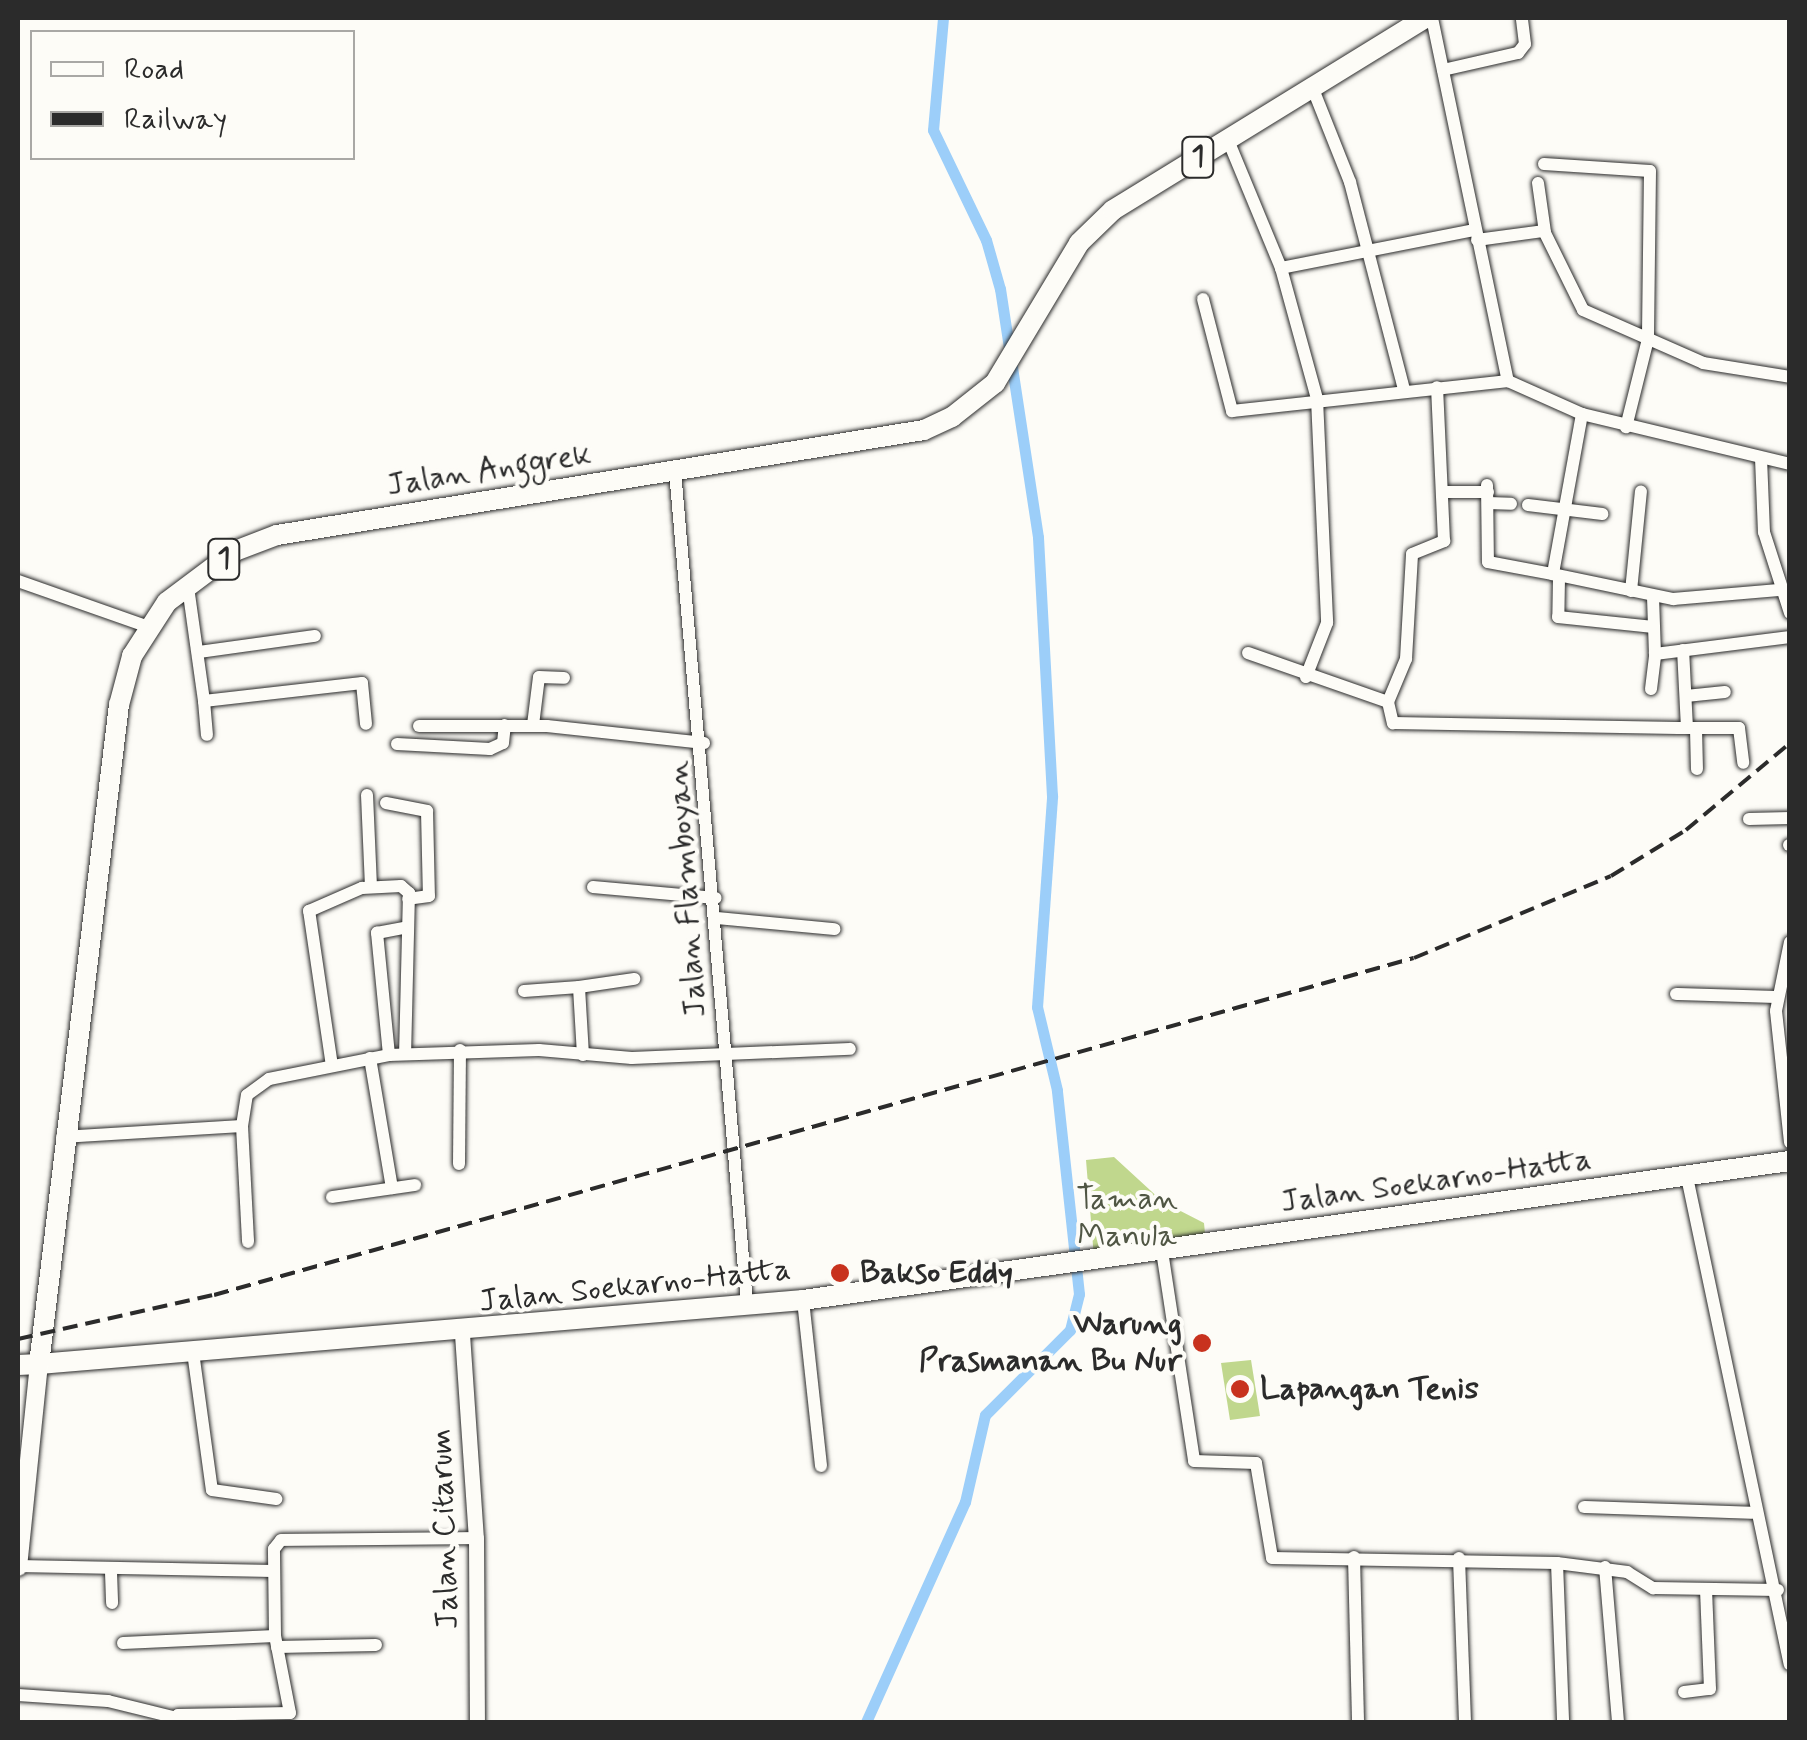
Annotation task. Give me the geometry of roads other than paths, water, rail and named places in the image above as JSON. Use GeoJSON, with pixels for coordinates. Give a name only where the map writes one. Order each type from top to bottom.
{"type":"FeatureCollection","features":[{"type":"Feature","properties":{"kind":"main road","name":"Jalan Anggrek"},"geometry":{"type":"LineString","coordinates":[[146,626],[235,550],[276,535],[924,430],[967,410],[1007,366],[1086,235],[1140,191],[1429,18]]}},
{"type":"Feature","properties":{"kind":"main road"},"geometry":{"type":"LineString","coordinates":[[18,1567],[28,1364],[43,1334],[62,1137],[116,723],[146,626]]}},
{"type":"Feature","properties":{"kind":"main road","name":"Jalan Soekarno-Hatta"},"geometry":{"type":"LineString","coordinates":[[28,1364],[462,1334],[803,1300],[1790,1162]]}},
{"type":"Feature","properties":{"kind":"street"},"geometry":{"type":"LineString","coordinates":[[1429,18],[1444,70],[1508,381]]}},
{"type":"Feature","properties":{"kind":"street"},"geometry":{"type":"LineString","coordinates":[[1444,70],[1518,53],[1525,44],[1522,18]]}},
{"type":"Feature","properties":{"kind":"street"},"geometry":{"type":"LineString","coordinates":[[1313,89],[1367,252],[1404,389]]}},
{"type":"Feature","properties":{"kind":"street"},"geometry":{"type":"LineString","coordinates":[[1228,140],[1281,268],[1317,399],[1327,623],[1306,677]]}},
{"type":"Feature","properties":{"kind":"street"},"geometry":{"type":"LineString","coordinates":[[1544,164],[1650,171],[1648,339],[1626,427]]}},
{"type":"Feature","properties":{"kind":"street"},"geometry":{"type":"LineString","coordinates":[[1538,183],[1546,232],[1578,306],[1726,370],[1790,377]]}},
{"type":"Feature","properties":{"kind":"street"},"geometry":{"type":"LineString","coordinates":[[1281,268],[1476,235],[1546,232]]}},
{"type":"Feature","properties":{"kind":"street"},"geometry":{"type":"LineString","coordinates":[[1203,299],[1227,408],[1508,381],[1582,414],[1626,427],[1790,464]]}},
{"type":"Feature","properties":{"kind":"street"},"geometry":{"type":"LineString","coordinates":[[1438,387],[1445,492],[1442,543],[1412,554],[1406,659],[1388,702],[1393,723],[1739,728],[1742,763]]}},
{"type":"Feature","properties":{"kind":"street"},"geometry":{"type":"LineString","coordinates":[[1582,414],[1564,508],[1556,576],[1558,617],[1653,627]]}},
{"type":"Feature","properties":{"kind":"street"},"geometry":{"type":"LineString","coordinates":[[1761,458],[1772,568],[1790,614]]}},
{"type":"Feature","properties":{"kind":"street","name":"Jalan Flamboyan"},"geometry":{"type":"LineString","coordinates":[[675,471],[704,743],[747,1304]]}},
{"type":"Feature","properties":{"kind":"street"},"geometry":{"type":"LineString","coordinates":[[1631,591],[1640,491]]}},
{"type":"Feature","properties":{"kind":"street"},"geometry":{"type":"LineString","coordinates":[[1445,492],[1488,494],[1511,504]]}},
{"type":"Feature","properties":{"kind":"street"},"geometry":{"type":"LineString","coordinates":[[1488,494],[1488,562],[1653,597],[1779,590]]}},
{"type":"Feature","properties":{"kind":"street"},"geometry":{"type":"LineString","coordinates":[[1528,504],[1602,514]]}},
{"type":"Feature","properties":{"kind":"street"},"geometry":{"type":"LineString","coordinates":[[1772,568],[1790,566]]}},
{"type":"Feature","properties":{"kind":"street"},"geometry":{"type":"LineString","coordinates":[[18,581],[146,626]]}},
{"type":"Feature","properties":{"kind":"street"},"geometry":{"type":"LineString","coordinates":[[188,588],[208,735]]}},
{"type":"Feature","properties":{"kind":"street"},"geometry":{"type":"LineString","coordinates":[[1652,688],[1653,597]]}},
{"type":"Feature","properties":{"kind":"street"},"geometry":{"type":"LineString","coordinates":[[199,652],[315,636]]}},
{"type":"Feature","properties":{"kind":"street"},"geometry":{"type":"LineString","coordinates":[[1655,654],[1790,637]]}},
{"type":"Feature","properties":{"kind":"street"},"geometry":{"type":"LineString","coordinates":[[1683,650],[1697,769]]}},
{"type":"Feature","properties":{"kind":"street"},"geometry":{"type":"LineString","coordinates":[[1248,653],[1306,677],[1388,702]]}},
{"type":"Feature","properties":{"kind":"street"},"geometry":{"type":"LineString","coordinates":[[533,726],[539,677],[564,678]]}},
{"type":"Feature","properties":{"kind":"street"},"geometry":{"type":"LineString","coordinates":[[204,701],[362,683],[366,724]]}},
{"type":"Feature","properties":{"kind":"street"},"geometry":{"type":"LineString","coordinates":[[1686,696],[1724,692]]}},
{"type":"Feature","properties":{"kind":"street"},"geometry":{"type":"LineString","coordinates":[[397,744],[490,749],[503,743],[505,725]]}},
{"type":"Feature","properties":{"kind":"street"},"geometry":{"type":"LineString","coordinates":[[419,726],[533,726],[704,743]]}},
{"type":"Feature","properties":{"kind":"street"},"geometry":{"type":"LineString","coordinates":[[367,795],[372,887]]}},
{"type":"Feature","properties":{"kind":"street"},"geometry":{"type":"LineString","coordinates":[[386,804],[427,811],[429,896],[408,900]]}},
{"type":"Feature","properties":{"kind":"street"},"geometry":{"type":"LineString","coordinates":[[1749,819],[1790,818]]}},
{"type":"Feature","properties":{"kind":"street"},"geometry":{"type":"LineString","coordinates":[[332,1066],[309,912],[372,887],[401,886],[408,900],[404,928],[405,1053]]}},
{"type":"Feature","properties":{"kind":"street"},"geometry":{"type":"LineString","coordinates":[[593,887],[716,898]]}},
{"type":"Feature","properties":{"kind":"street"},"geometry":{"type":"LineString","coordinates":[[716,918],[834,929]]}},
{"type":"Feature","properties":{"kind":"street"},"geometry":{"type":"LineString","coordinates":[[388,1055],[378,933],[404,928]]}},
{"type":"Feature","properties":{"kind":"street"},"geometry":{"type":"LineString","coordinates":[[1790,942],[1778,996],[1790,1142]]}},
{"type":"Feature","properties":{"kind":"street"},"geometry":{"type":"LineString","coordinates":[[524,991],[634,980]]}},
{"type":"Feature","properties":{"kind":"street"},"geometry":{"type":"LineString","coordinates":[[579,987],[583,1055]]}},
{"type":"Feature","properties":{"kind":"street"},"geometry":{"type":"LineString","coordinates":[[1676,994],[1778,996]]}},
{"type":"Feature","properties":{"kind":"street"},"geometry":{"type":"LineString","coordinates":[[248,1242],[242,1126],[249,1092],[269,1079],[388,1055],[460,1050],[583,1055],[850,1049]]}},
{"type":"Feature","properties":{"kind":"street"},"geometry":{"type":"LineString","coordinates":[[459,1164],[460,1050]]}},
{"type":"Feature","properties":{"kind":"street"},"geometry":{"type":"LineString","coordinates":[[370,1058],[392,1188]]}},
{"type":"Feature","properties":{"kind":"street"},"geometry":{"type":"LineString","coordinates":[[62,1137],[242,1126]]}},
{"type":"Feature","properties":{"kind":"street"},"geometry":{"type":"LineString","coordinates":[[1702,1174],[1752,1513],[1778,1590],[1789,1662]]}},
{"type":"Feature","properties":{"kind":"street"},"geometry":{"type":"LineString","coordinates":[[332,1197],[415,1185]]}},
{"type":"Feature","properties":{"kind":"street"},"geometry":{"type":"LineString","coordinates":[[1162,1251],[1194,1461],[1256,1463],[1269,1556],[1557,1563],[1605,1567],[1653,1588],[1778,1590]]}},
{"type":"Feature","properties":{"kind":"street"},"geometry":{"type":"LineString","coordinates":[[803,1300],[821,1466]]}},
{"type":"Feature","properties":{"kind":"street","name":"Jalan Citarum"},"geometry":{"type":"LineString","coordinates":[[462,1334],[476,1538],[477,1722]]}},
{"type":"Feature","properties":{"kind":"street"},"geometry":{"type":"LineString","coordinates":[[194,1352],[212,1490],[276,1500]]}},
{"type":"Feature","properties":{"kind":"street"},"geometry":{"type":"LineString","coordinates":[[1584,1507],[1752,1513]]}},
{"type":"Feature","properties":{"kind":"street"},"geometry":{"type":"LineString","coordinates":[[18,1695],[108,1701],[173,1720],[290,1718],[276,1642],[276,1544],[289,1539],[476,1538]]}},
{"type":"Feature","properties":{"kind":"street"},"geometry":{"type":"LineString","coordinates":[[1354,1557],[1358,1722]]}},
{"type":"Feature","properties":{"kind":"street"},"geometry":{"type":"LineString","coordinates":[[1459,1558],[1466,1722]]}},
{"type":"Feature","properties":{"kind":"street"},"geometry":{"type":"LineString","coordinates":[[1557,1563],[1563,1722]]}},
{"type":"Feature","properties":{"kind":"street"},"geometry":{"type":"LineString","coordinates":[[18,1567],[111,1572],[273,1570]]}},
{"type":"Feature","properties":{"kind":"street"},"geometry":{"type":"LineString","coordinates":[[1605,1567],[1618,1722]]}},
{"type":"Feature","properties":{"kind":"street"},"geometry":{"type":"LineString","coordinates":[[111,1572],[112,1603]]}},
{"type":"Feature","properties":{"kind":"street"},"geometry":{"type":"LineString","coordinates":[[1684,1692],[1710,1689],[1706,1591]]}},
{"type":"Feature","properties":{"kind":"street"},"geometry":{"type":"LineString","coordinates":[[123,1642],[376,1644]]}},
{"type":"Feature","properties":{"kind":"waterway"},"geometry":{"type":"LineString","coordinates":[[866,1722],[965,1502],[985,1415],[1070,1330],[1079,1294],[1057,1090],[1037,1007],[1052,796],[1038,537],[1000,289],[986,240],[933,130],[943,18]]}},
{"type":"Feature","properties":{"kind":"railway"},"geometry":{"type":"LineString","coordinates":[[18,1339],[214,1295],[1414,958],[1611,876],[1686,830],[1790,743]]}},
{"type":"Feature","properties":{"kind":"place","name":"Bakso Eddy"},"geometry":{"type":"Point","coordinates":[840,1273]}},
{"type":"Feature","properties":{"kind":"place","name":"Warung Prasmanan Bu Nur"},"geometry":{"type":"Point","coordinates":[1202,1343]}},
{"type":"Feature","properties":{"kind":"place","name":"Lapangan Tenis"},"geometry":{"type":"Point","coordinates":[1240,1389]}},
{"type":"Feature","properties":{"kind":"park label","name":"Taman Manula"},"geometry":{"type":"Point","coordinates":[1127,1218]}}]}
